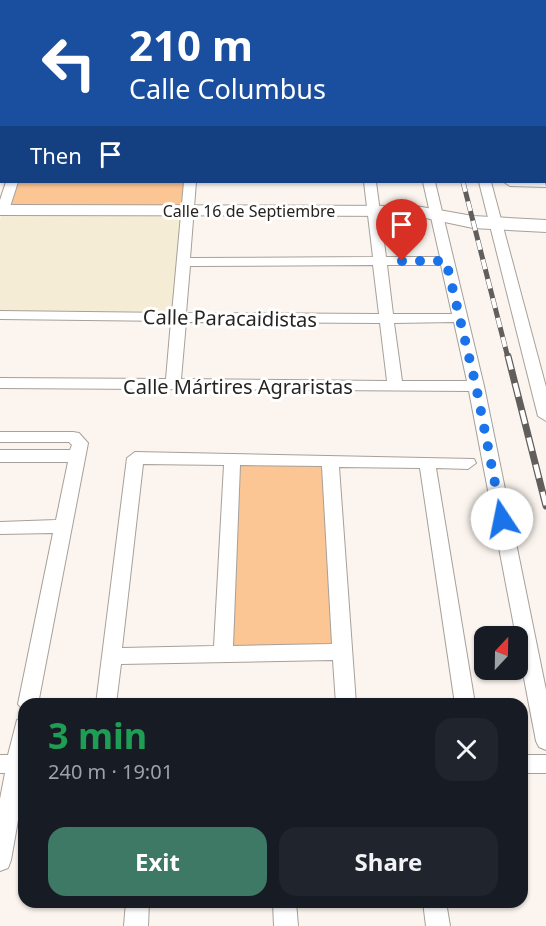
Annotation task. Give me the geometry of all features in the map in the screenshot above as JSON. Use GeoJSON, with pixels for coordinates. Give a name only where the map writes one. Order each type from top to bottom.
{"type":"FeatureCollection","features":[{"type":"Feature","properties":{"kind":"street"},"geometry":{"type":"LineString","coordinates":[[1,213],[12,183]]}},
{"type":"Feature","properties":{"kind":"street"},"geometry":{"type":"LineString","coordinates":[[173,386],[190,183]]}},
{"type":"Feature","properties":{"kind":"street"},"geometry":{"type":"LineString","coordinates":[[370,183],[395,386]]}},
{"type":"Feature","properties":{"kind":"street"},"geometry":{"type":"LineString","coordinates":[[429,183],[476,386],[546,741]]}},
{"type":"Feature","properties":{"kind":"street"},"geometry":{"type":"LineString","coordinates":[[485,183],[540,373],[546,416]]}},
{"type":"Feature","properties":{"kind":"street","name":"Calle 16 de Septiembre"},"geometry":{"type":"LineString","coordinates":[[1,213],[416,211],[473,222],[546,226]]}},
{"type":"Feature","properties":{"kind":"street"},"geometry":{"type":"LineString","coordinates":[[183,262],[446,261]]}},
{"type":"Feature","properties":{"kind":"street","name":"Calle Paracaidistas"},"geometry":{"type":"LineString","coordinates":[[0,315],[459,318]]}},
{"type":"Feature","properties":{"kind":"street","name":"Calle Mártires Agraristas"},"geometry":{"type":"LineString","coordinates":[[0,383],[173,386],[476,386]]}},
{"type":"Feature","properties":{"kind":"street"},"geometry":{"type":"LineString","coordinates":[[0,437],[77,447]]}},
{"type":"Feature","properties":{"kind":"street"},"geometry":{"type":"LineString","coordinates":[[0,456],[77,447]]}},
{"type":"Feature","properties":{"kind":"street"},"geometry":{"type":"LineString","coordinates":[[29,698],[64,526],[77,447]]}},
{"type":"Feature","properties":{"kind":"street"},"geometry":{"type":"LineString","coordinates":[[107,698],[114,656],[135,458],[468,463]]}},
{"type":"Feature","properties":{"kind":"street"},"geometry":{"type":"LineString","coordinates":[[223,654],[232,461]]}},
{"type":"Feature","properties":{"kind":"street"},"geometry":{"type":"LineString","coordinates":[[330,461],[346,698]]}},
{"type":"Feature","properties":{"kind":"street"},"geometry":{"type":"LineString","coordinates":[[427,462],[464,698]]}},
{"type":"Feature","properties":{"kind":"street"},"geometry":{"type":"LineString","coordinates":[[0,528],[64,526]]}},
{"type":"Feature","properties":{"kind":"street"},"geometry":{"type":"LineString","coordinates":[[114,656],[342,652]]}},
{"type":"Feature","properties":{"kind":"street"},"geometry":{"type":"LineString","coordinates":[[0,860],[13,764],[18,747]]}},
{"type":"Feature","properties":{"kind":"street"},"geometry":{"type":"LineString","coordinates":[[528,764],[546,764]]}},
{"type":"Feature","properties":{"kind":"street"},"geometry":{"type":"LineString","coordinates":[[136,926],[138,908]]}},
{"type":"Feature","properties":{"kind":"street"},"geometry":{"type":"LineString","coordinates":[[285,908],[285,926]]}},
{"type":"Feature","properties":{"kind":"street"},"geometry":{"type":"LineString","coordinates":[[436,908],[438,926]]}},
{"type":"Feature","properties":{"kind":"shaded area"},"geometry":{"type":"Polygon","coordinates":[[[12,183],[190,183],[189,211],[3,210],[12,183]]]}},
{"type":"Feature","properties":{"kind":"shaded area"},"geometry":{"type":"Polygon","coordinates":[[[3,210],[189,211],[177,317],[0,312],[0,220],[3,210]]]}},
{"type":"Feature","properties":{"kind":"shaded area"},"geometry":{"type":"Polygon","coordinates":[[[232,461],[330,461],[342,652],[223,654],[232,461]]]}},
{"type":"Feature","properties":{"kind":"railway"},"geometry":{"type":"LineString","coordinates":[[463,183],[508,358]]}},
{"type":"Feature","properties":{"kind":"railway"},"geometry":{"type":"LineString","coordinates":[[508,356],[546,506]]}},
{"type":"Feature","properties":{"kind":"route"},"geometry":{"type":"LineString","coordinates":[[402,261],[446,261],[476,386],[502,519]]}}]}
